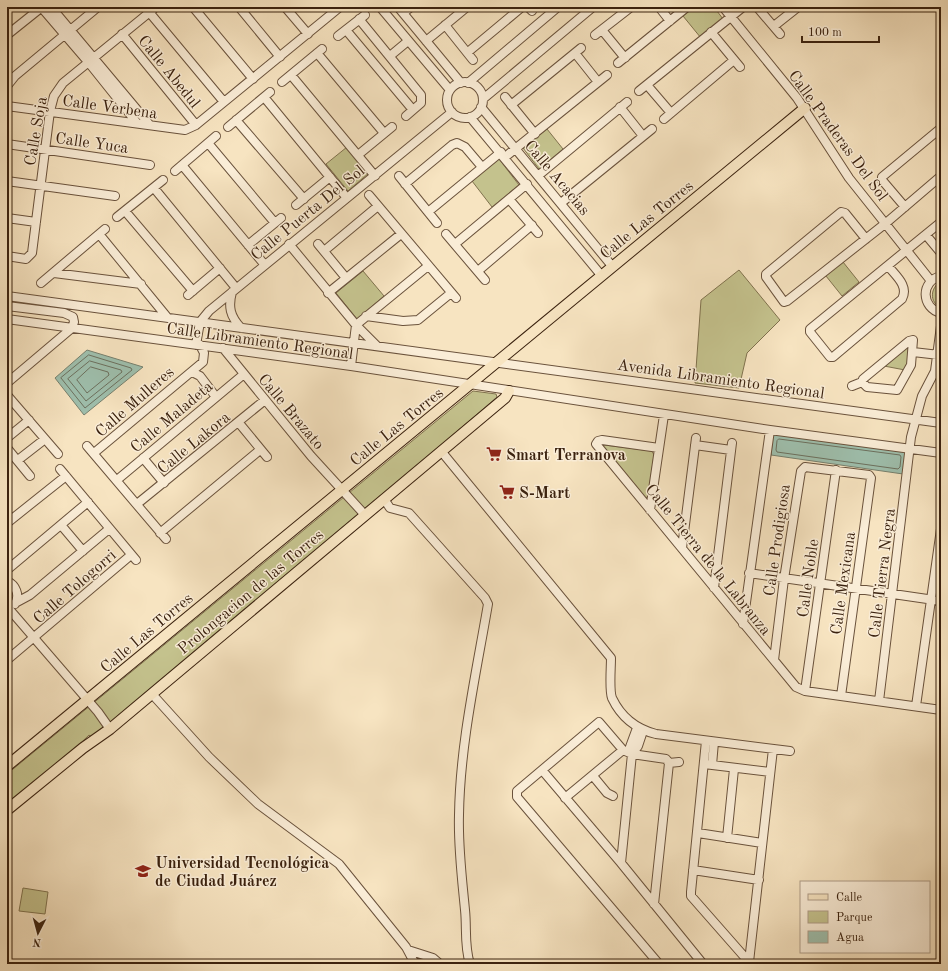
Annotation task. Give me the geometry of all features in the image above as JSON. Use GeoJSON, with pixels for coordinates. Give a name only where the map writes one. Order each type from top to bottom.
{"type":"FeatureCollection","features":[{"type":"Feature","properties":{"kind":"main road","name":"Calle Las Torres"},"geometry":{"type":"LineString","coordinates":[[7,766],[805,108]]}},
{"type":"Feature","properties":{"kind":"main road","name":"Prolongacion de las Torres"},"geometry":{"type":"LineString","coordinates":[[7,810],[152,694],[505,398],[509,391]]}},
{"type":"Feature","properties":{"kind":"street"},"geometry":{"type":"LineString","coordinates":[[7,35],[42,7],[68,32],[149,124]]}},
{"type":"Feature","properties":{"kind":"street"},"geometry":{"type":"LineString","coordinates":[[51,7],[68,32]]}},
{"type":"Feature","properties":{"kind":"street"},"geometry":{"type":"LineString","coordinates":[[7,86],[15,76],[98,7]]}},
{"type":"Feature","properties":{"kind":"street"},"geometry":{"type":"LineString","coordinates":[[193,7],[253,79]]}},
{"type":"Feature","properties":{"kind":"street"},"geometry":{"type":"LineString","coordinates":[[239,7],[280,57]]}},
{"type":"Feature","properties":{"kind":"street"},"geometry":{"type":"LineString","coordinates":[[285,7],[308,34]]}},
{"type":"Feature","properties":{"kind":"street"},"geometry":{"type":"LineString","coordinates":[[380,7],[450,90]]}},
{"type":"Feature","properties":{"kind":"street"},"geometry":{"type":"LineString","coordinates":[[411,7],[401,10],[426,41],[465,83],[477,87],[482,103]]}},
{"type":"Feature","properties":{"kind":"street"},"geometry":{"type":"LineString","coordinates":[[426,41],[467,7]]}},
{"type":"Feature","properties":{"kind":"street"},"geometry":{"type":"LineString","coordinates":[[468,52],[522,7]]}},
{"type":"Feature","properties":{"kind":"street"},"geometry":{"type":"LineString","coordinates":[[450,90],[465,83],[558,7]]}},
{"type":"Feature","properties":{"kind":"street"},"geometry":{"type":"LineString","coordinates":[[450,90],[447,104],[452,112],[460,118],[470,117],[479,111],[482,103],[593,7]]}},
{"type":"Feature","properties":{"kind":"street"},"geometry":{"type":"LineString","coordinates":[[631,7],[599,33],[621,61],[687,7]]}},
{"type":"Feature","properties":{"kind":"street"},"geometry":{"type":"LineString","coordinates":[[659,7],[670,21]]}},
{"type":"Feature","properties":{"kind":"street","name":"Calle Praderas Del Sol"},"geometry":{"type":"LineString","coordinates":[[723,7],[805,108],[849,178],[932,280]]}},
{"type":"Feature","properties":{"kind":"street"},"geometry":{"type":"LineString","coordinates":[[639,91],[743,7]]}},
{"type":"Feature","properties":{"kind":"street"},"geometry":{"type":"LineString","coordinates":[[757,7],[780,34]]}},
{"type":"Feature","properties":{"kind":"street"},"geometry":{"type":"LineString","coordinates":[[774,26],[798,7]]}},
{"type":"Feature","properties":{"kind":"street"},"geometry":{"type":"LineString","coordinates":[[196,125],[308,34],[336,8]]}},
{"type":"Feature","properties":{"kind":"street"},"geometry":{"type":"LineString","coordinates":[[152,10],[224,102]]}},
{"type":"Feature","properties":{"kind":"street","name":"Calle Soja"},"geometry":{"type":"LineString","coordinates":[[7,256],[23,258],[30,256],[36,222],[50,111],[54,96],[58,89],[63,82],[152,10]]}},
{"type":"Feature","properties":{"kind":"street"},"geometry":{"type":"LineString","coordinates":[[338,36],[362,17],[421,95],[422,102],[409,113],[346,30]]}},
{"type":"Feature","properties":{"kind":"street"},"geometry":{"type":"LineString","coordinates":[[445,25],[473,60]]}},
{"type":"Feature","properties":{"kind":"street"},"geometry":{"type":"LineString","coordinates":[[712,32],[740,67]]}},
{"type":"Feature","properties":{"kind":"street","name":"Calle Abedul"},"geometry":{"type":"LineString","coordinates":[[122,34],[196,125]]}},
{"type":"Feature","properties":{"kind":"street"},"geometry":{"type":"LineString","coordinates":[[390,56],[408,41]]}},
{"type":"Feature","properties":{"kind":"street"},"geometry":{"type":"LineString","coordinates":[[282,82],[319,51],[384,133]]}},
{"type":"Feature","properties":{"kind":"street"},"geometry":{"type":"LineString","coordinates":[[511,105],[578,51],[598,82]]}},
{"type":"Feature","properties":{"kind":"street"},"geometry":{"type":"LineString","coordinates":[[92,60],[137,123]]}},
{"type":"Feature","properties":{"kind":"street"},"geometry":{"type":"LineString","coordinates":[[664,119],[734,60]]}},
{"type":"Feature","properties":{"kind":"street"},"geometry":{"type":"LineString","coordinates":[[291,75],[375,176]]}},
{"type":"Feature","properties":{"kind":"street"},"geometry":{"type":"LineString","coordinates":[[428,212],[482,167],[516,149],[607,75]]}},
{"type":"Feature","properties":{"kind":"street"},"geometry":{"type":"LineString","coordinates":[[647,84],[671,113]]}},
{"type":"Feature","properties":{"kind":"street"},"geometry":{"type":"LineString","coordinates":[[228,127],[267,95],[347,198]]}},
{"type":"Feature","properties":{"kind":"street"},"geometry":{"type":"LineString","coordinates":[[505,97],[535,134]]}},
{"type":"Feature","properties":{"kind":"street","name":"Calle Acacias"},"geometry":{"type":"LineString","coordinates":[[482,103],[516,149],[612,266]]}},
{"type":"Feature","properties":{"kind":"street"},"geometry":{"type":"LineString","coordinates":[[539,176],[624,105],[643,136]]}},
{"type":"Feature","properties":{"kind":"street","name":"Calle Verbena"},"geometry":{"type":"LineString","coordinates":[[7,106],[149,124],[172,130],[185,130],[196,125]]}},
{"type":"Feature","properties":{"kind":"street","name":"Calle Puerta Del Sol"},"geometry":{"type":"LineString","coordinates":[[200,322],[209,311],[264,264],[375,176],[452,112]]}},
{"type":"Feature","properties":{"kind":"street","name":"Calle Acacias"},"geometry":{"type":"LineString","coordinates":[[470,117],[601,275]]}},
{"type":"Feature","properties":{"kind":"street"},"geometry":{"type":"LineString","coordinates":[[236,120],[304,199]]}},
{"type":"Feature","properties":{"kind":"street"},"geometry":{"type":"LineString","coordinates":[[358,155],[392,127]]}},
{"type":"Feature","properties":{"kind":"street"},"geometry":{"type":"LineString","coordinates":[[905,207],[882,180],[882,177],[941,128]]}},
{"type":"Feature","properties":{"kind":"street"},"geometry":{"type":"LineString","coordinates":[[561,202],[652,129]]}},
{"type":"Feature","properties":{"kind":"street"},"geometry":{"type":"LineString","coordinates":[[175,171],[216,136]]}},
{"type":"Feature","properties":{"kind":"street"},"geometry":{"type":"LineString","coordinates":[[208,143],[278,220],[248,245]]}},
{"type":"Feature","properties":{"kind":"street"},"geometry":{"type":"LineString","coordinates":[[405,184],[452,145],[457,143],[465,147],[482,167]]}},
{"type":"Feature","properties":{"kind":"street","name":"Calle Yuca"},"geometry":{"type":"LineString","coordinates":[[7,144],[150,165]]}},
{"type":"Feature","properties":{"kind":"street"},"geometry":{"type":"LineString","coordinates":[[182,165],[264,264]]}},
{"type":"Feature","properties":{"kind":"street"},"geometry":{"type":"LineString","coordinates":[[399,176],[437,223]]}},
{"type":"Feature","properties":{"kind":"street"},"geometry":{"type":"LineString","coordinates":[[866,239],[844,212],[841,212],[766,274],[766,277],[786,302],[866,239],[886,223],[941,176]]}},
{"type":"Feature","properties":{"kind":"street"},"geometry":{"type":"LineString","coordinates":[[296,205],[330,177]]}},
{"type":"Feature","properties":{"kind":"street"},"geometry":{"type":"LineString","coordinates":[[117,217],[163,180]]}},
{"type":"Feature","properties":{"kind":"street"},"geometry":{"type":"LineString","coordinates":[[7,181],[115,196]]}},
{"type":"Feature","properties":{"kind":"street"},"geometry":{"type":"LineString","coordinates":[[455,244],[527,184]]}},
{"type":"Feature","properties":{"kind":"street"},"geometry":{"type":"LineString","coordinates":[[154,188],[220,268],[234,290],[229,303],[230,314],[241,328]]}},
{"type":"Feature","properties":{"kind":"street"},"geometry":{"type":"LineString","coordinates":[[366,316],[403,321],[418,320],[453,295],[369,195]]}},
{"type":"Feature","properties":{"kind":"street"},"geometry":{"type":"LineString","coordinates":[[509,199],[538,233]]}},
{"type":"Feature","properties":{"kind":"street"},"geometry":{"type":"LineString","coordinates":[[324,251],[378,206]]}},
{"type":"Feature","properties":{"kind":"street"},"geometry":{"type":"LineString","coordinates":[[125,211],[190,293],[220,268]]}},
{"type":"Feature","properties":{"kind":"street"},"geometry":{"type":"LineString","coordinates":[[7,218],[36,222]]}},
{"type":"Feature","properties":{"kind":"street"},"geometry":{"type":"LineString","coordinates":[[888,266],[903,285],[904,293],[902,299],[833,357],[830,357],[810,332],[810,329],[941,222]]}},
{"type":"Feature","properties":{"kind":"street"},"geometry":{"type":"LineString","coordinates":[[478,272],[532,226]]}},
{"type":"Feature","properties":{"kind":"street"},"geometry":{"type":"LineString","coordinates":[[41,284],[102,231],[167,317]]}},
{"type":"Feature","properties":{"kind":"street"},"geometry":{"type":"LineString","coordinates":[[328,293],[401,234]]}},
{"type":"Feature","properties":{"kind":"street"},"geometry":{"type":"LineString","coordinates":[[446,234],[485,280]]}},
{"type":"Feature","properties":{"kind":"street"},"geometry":{"type":"LineString","coordinates":[[926,234],[941,253]]}},
{"type":"Feature","properties":{"kind":"street"},"geometry":{"type":"LineString","coordinates":[[289,244],[328,293],[377,346]]}},
{"type":"Feature","properties":{"kind":"street"},"geometry":{"type":"LineString","coordinates":[[318,244],[346,278]]}},
{"type":"Feature","properties":{"kind":"street"},"geometry":{"type":"LineString","coordinates":[[351,366],[356,325],[428,266]]}},
{"type":"Feature","properties":{"kind":"street"},"geometry":{"type":"LineString","coordinates":[[54,273],[141,284]]}},
{"type":"Feature","properties":{"kind":"street"},"geometry":{"type":"LineString","coordinates":[[941,276],[932,280],[925,291],[925,297],[931,308],[941,313]]}},
{"type":"Feature","properties":{"kind":"street","name":"Calle Libramiento Regional"},"geometry":{"type":"LineString","coordinates":[[7,296],[498,361]]}},
{"type":"Feature","properties":{"kind":"street"},"geometry":{"type":"LineString","coordinates":[[7,306],[64,313],[73,317],[74,322],[72,328],[7,383]]}},
{"type":"Feature","properties":{"kind":"street","name":"Calle Libramiento Regional"},"geometry":{"type":"LineString","coordinates":[[7,319],[351,366],[509,391]]}},
{"type":"Feature","properties":{"kind":"street"},"geometry":{"type":"LineString","coordinates":[[198,345],[200,322]]}},
{"type":"Feature","properties":{"kind":"street"},"geometry":{"type":"LineString","coordinates":[[915,419],[922,396],[936,371],[941,326]]}},
{"type":"Feature","properties":{"kind":"street"},"geometry":{"type":"LineString","coordinates":[[852,386],[862,382],[863,379],[912,339],[913,352],[911,365],[897,390],[867,387],[862,382]]}},
{"type":"Feature","properties":{"kind":"street","name":"Calle Mulleres"},"geometry":{"type":"LineString","coordinates":[[94,453],[185,375],[192,372],[203,362],[204,353],[198,345]]}},
{"type":"Feature","properties":{"kind":"street","name":"Calle Brazato"},"geometry":{"type":"LineString","coordinates":[[224,348],[265,400],[341,490],[365,515]]}},
{"type":"Feature","properties":{"kind":"street"},"geometry":{"type":"LineString","coordinates":[[913,352],[938,355]]}},
{"type":"Feature","properties":{"kind":"street","name":"Avenida Libramiento Regional"},"geometry":{"type":"LineString","coordinates":[[498,361],[941,423]]}},
{"type":"Feature","properties":{"kind":"street"},"geometry":{"type":"LineString","coordinates":[[192,372],[200,376],[216,397]]}},
{"type":"Feature","properties":{"kind":"street","name":"Calle Maladeta"},"geometry":{"type":"LineString","coordinates":[[117,480],[244,374]]}},
{"type":"Feature","properties":{"kind":"street"},"geometry":{"type":"LineString","coordinates":[[509,391],[664,415],[941,453]]}},
{"type":"Feature","properties":{"kind":"street"},"geometry":{"type":"LineString","coordinates":[[7,394],[58,454]]}},
{"type":"Feature","properties":{"kind":"street","name":"Calle Lakora"},"geometry":{"type":"LineString","coordinates":[[137,504],[239,423],[265,400]]}},
{"type":"Feature","properties":{"kind":"street"},"geometry":{"type":"LineString","coordinates":[[650,510],[664,415]]}},
{"type":"Feature","properties":{"kind":"street","name":"Calle Tierra Negra"},"geometry":{"type":"LineString","coordinates":[[879,701],[910,448],[915,419]]}},
{"type":"Feature","properties":{"kind":"street"},"geometry":{"type":"LineString","coordinates":[[7,438],[29,420]]}},
{"type":"Feature","properties":{"kind":"street"},"geometry":{"type":"LineString","coordinates":[[239,423],[267,457]]}},
{"type":"Feature","properties":{"kind":"street"},"geometry":{"type":"LineString","coordinates":[[743,624],[770,430]]}},
{"type":"Feature","properties":{"kind":"street"},"geometry":{"type":"LineString","coordinates":[[18,460],[45,439]]}},
{"type":"Feature","properties":{"kind":"street","name":"Calle Tierra de la Labranza"},"geometry":{"type":"LineString","coordinates":[[659,448],[598,441],[597,446],[796,687],[805,691]]}},
{"type":"Feature","properties":{"kind":"street"},"geometry":{"type":"LineString","coordinates":[[682,548],[696,441],[731,447],[714,588]]}},
{"type":"Feature","properties":{"kind":"street"},"geometry":{"type":"LineString","coordinates":[[87,446],[166,540]]}},
{"type":"Feature","properties":{"kind":"street"},"geometry":{"type":"LineString","coordinates":[[7,448],[30,476]]}},
{"type":"Feature","properties":{"kind":"street"},"geometry":{"type":"LineString","coordinates":[[160,533],[260,450]]}},
{"type":"Feature","properties":{"kind":"street"},"geometry":{"type":"LineString","coordinates":[[441,451],[611,658],[612,697],[628,720],[640,729],[710,741],[790,751]]}},
{"type":"Feature","properties":{"kind":"street"},"geometry":{"type":"LineString","coordinates":[[143,458],[164,483]]}},
{"type":"Feature","properties":{"kind":"street","name":"Calle Prodigiosa"},"geometry":{"type":"LineString","coordinates":[[774,660],[784,579],[801,471],[805,467],[836,470]]}},
{"type":"Feature","properties":{"kind":"street"},"geometry":{"type":"LineString","coordinates":[[60,469],[109,528],[30,595],[16,602],[8,611],[35,638],[98,712],[110,729]]}},
{"type":"Feature","properties":{"kind":"street","name":"Calle Mexicana"},"geometry":{"type":"LineString","coordinates":[[836,470],[869,475],[871,478],[841,696]]}},
{"type":"Feature","properties":{"kind":"street","name":"Calle Noble"},"geometry":{"type":"LineString","coordinates":[[805,691],[836,470]]}},
{"type":"Feature","properties":{"kind":"street"},"geometry":{"type":"LineString","coordinates":[[7,524],[66,476]]}},
{"type":"Feature","properties":{"kind":"street"},"geometry":{"type":"LineString","coordinates":[[384,499],[390,508],[409,513],[485,598],[488,604],[466,735],[459,815],[461,869],[466,912],[467,954],[470,964]]}},
{"type":"Feature","properties":{"kind":"street"},"geometry":{"type":"LineString","coordinates":[[7,570],[88,502]]}},
{"type":"Feature","properties":{"kind":"street"},"geometry":{"type":"LineString","coordinates":[[61,525],[82,551]]}},
{"type":"Feature","properties":{"kind":"street","name":"Calle Tologorri"},"geometry":{"type":"LineString","coordinates":[[7,660],[134,558],[109,528]]}},
{"type":"Feature","properties":{"kind":"street"},"geometry":{"type":"LineString","coordinates":[[916,706],[941,529]]}},
{"type":"Feature","properties":{"kind":"street"},"geometry":{"type":"LineString","coordinates":[[749,573],[941,601]]}},
{"type":"Feature","properties":{"kind":"street"},"geometry":{"type":"LineString","coordinates":[[7,581],[14,586],[16,590],[16,602]]}},
{"type":"Feature","properties":{"kind":"street"},"geometry":{"type":"LineString","coordinates":[[805,691],[941,710]]}},
{"type":"Feature","properties":{"kind":"street"},"geometry":{"type":"LineString","coordinates":[[152,694],[209,757],[258,804],[339,864],[408,950],[414,964]]}},
{"type":"Feature","properties":{"kind":"street"},"geometry":{"type":"LineString","coordinates":[[654,904],[669,763],[666,759],[632,754],[623,750],[599,722],[517,791],[517,798],[658,964]]}},
{"type":"Feature","properties":{"kind":"street"},"geometry":{"type":"LineString","coordinates":[[621,863],[632,754],[630,747],[640,729]]}},
{"type":"Feature","properties":{"kind":"street"},"geometry":{"type":"LineString","coordinates":[[710,741],[691,896],[749,962],[773,749]]}},
{"type":"Feature","properties":{"kind":"street"},"geometry":{"type":"LineString","coordinates":[[565,798],[623,750]]}},
{"type":"Feature","properties":{"kind":"street"},"geometry":{"type":"LineString","coordinates":[[669,763],[679,762]]}},
{"type":"Feature","properties":{"kind":"street"},"geometry":{"type":"LineString","coordinates":[[708,765],[770,772]]}},
{"type":"Feature","properties":{"kind":"street"},"geometry":{"type":"LineString","coordinates":[[727,838],[734,768]]}},
{"type":"Feature","properties":{"kind":"street"},"geometry":{"type":"LineString","coordinates":[[542,770],[621,863],[703,964]]}},
{"type":"Feature","properties":{"kind":"street"},"geometry":{"type":"LineString","coordinates":[[593,776],[607,793],[613,796]]}},
{"type":"Feature","properties":{"kind":"street"},"geometry":{"type":"LineString","coordinates":[[698,833],[762,843]]}},
{"type":"Feature","properties":{"kind":"street"},"geometry":{"type":"LineString","coordinates":[[693,870],[759,880]]}},
{"type":"Feature","properties":{"kind":"street"},"geometry":{"type":"LineString","coordinates":[[408,950],[433,958],[440,964]]}},
{"type":"Feature","properties":{"kind":"green space"},"geometry":{"type":"Polygon","coordinates":[[[694,7],[714,7],[723,19],[701,38],[683,16],[694,7]]]}},
{"type":"Feature","properties":{"kind":"green space"},"geometry":{"type":"Polygon","coordinates":[[[547,129],[563,149],[539,169],[523,148],[547,129]]]}},
{"type":"Feature","properties":{"kind":"green space"},"geometry":{"type":"Polygon","coordinates":[[[347,147],[369,173],[348,191],[326,164],[347,147]]]}},
{"type":"Feature","properties":{"kind":"green space"},"geometry":{"type":"Polygon","coordinates":[[[499,159],[519,185],[492,207],[472,181],[499,159]]]}},
{"type":"Feature","properties":{"kind":"green space"},"geometry":{"type":"Polygon","coordinates":[[[839,257],[859,282],[842,296],[822,271],[839,257]]]}},
{"type":"Feature","properties":{"kind":"green space"},"geometry":{"type":"Polygon","coordinates":[[[739,270],[780,320],[747,353],[739,388],[695,383],[701,300],[739,270]]]}},
{"type":"Feature","properties":{"kind":"green space"},"geometry":{"type":"Polygon","coordinates":[[[363,271],[384,296],[357,319],[336,293],[363,271]]]}},
{"type":"Feature","properties":{"kind":"green space"},"geometry":{"type":"Polygon","coordinates":[[[941,281],[941,308],[934,302],[932,295],[935,287],[941,281]]]}},
{"type":"Feature","properties":{"kind":"green space"},"geometry":{"type":"Polygon","coordinates":[[[907,346],[909,358],[905,370],[884,366],[907,346]]]}},
{"type":"Feature","properties":{"kind":"green space"},"geometry":{"type":"Polygon","coordinates":[[[473,391],[496,394],[497,397],[152,694],[93,738],[89,735],[56,767],[7,806],[7,774],[473,391]]]}},
{"type":"Feature","properties":{"kind":"green space"},"geometry":{"type":"Polygon","coordinates":[[[602,446],[652,451],[654,455],[648,497],[645,498],[602,446]]]}},
{"type":"Feature","properties":{"kind":"green space"},"geometry":{"type":"Polygon","coordinates":[[[23,888],[48,892],[45,914],[19,911],[23,888]]]}},
{"type":"Feature","properties":{"kind":"water"},"geometry":{"type":"Polygon","coordinates":[[[87,350],[143,367],[84,415],[55,378],[87,350]]]}},
{"type":"Feature","properties":{"kind":"water"},"geometry":{"type":"Polygon","coordinates":[[[773,434],[906,452],[903,474],[771,455],[773,434]]]}},
{"type":"Feature","properties":{"kind":"place","name":"Smart Terranova"},"geometry":{"type":"Point","coordinates":[494,454]}},
{"type":"Feature","properties":{"kind":"place","name":"S-Mart"},"geometry":{"type":"Point","coordinates":[507,492]}},
{"type":"Feature","properties":{"kind":"place","name":"Universidad Tecnológica de Ciudad Juárez"},"geometry":{"type":"Point","coordinates":[143,871]}}]}
